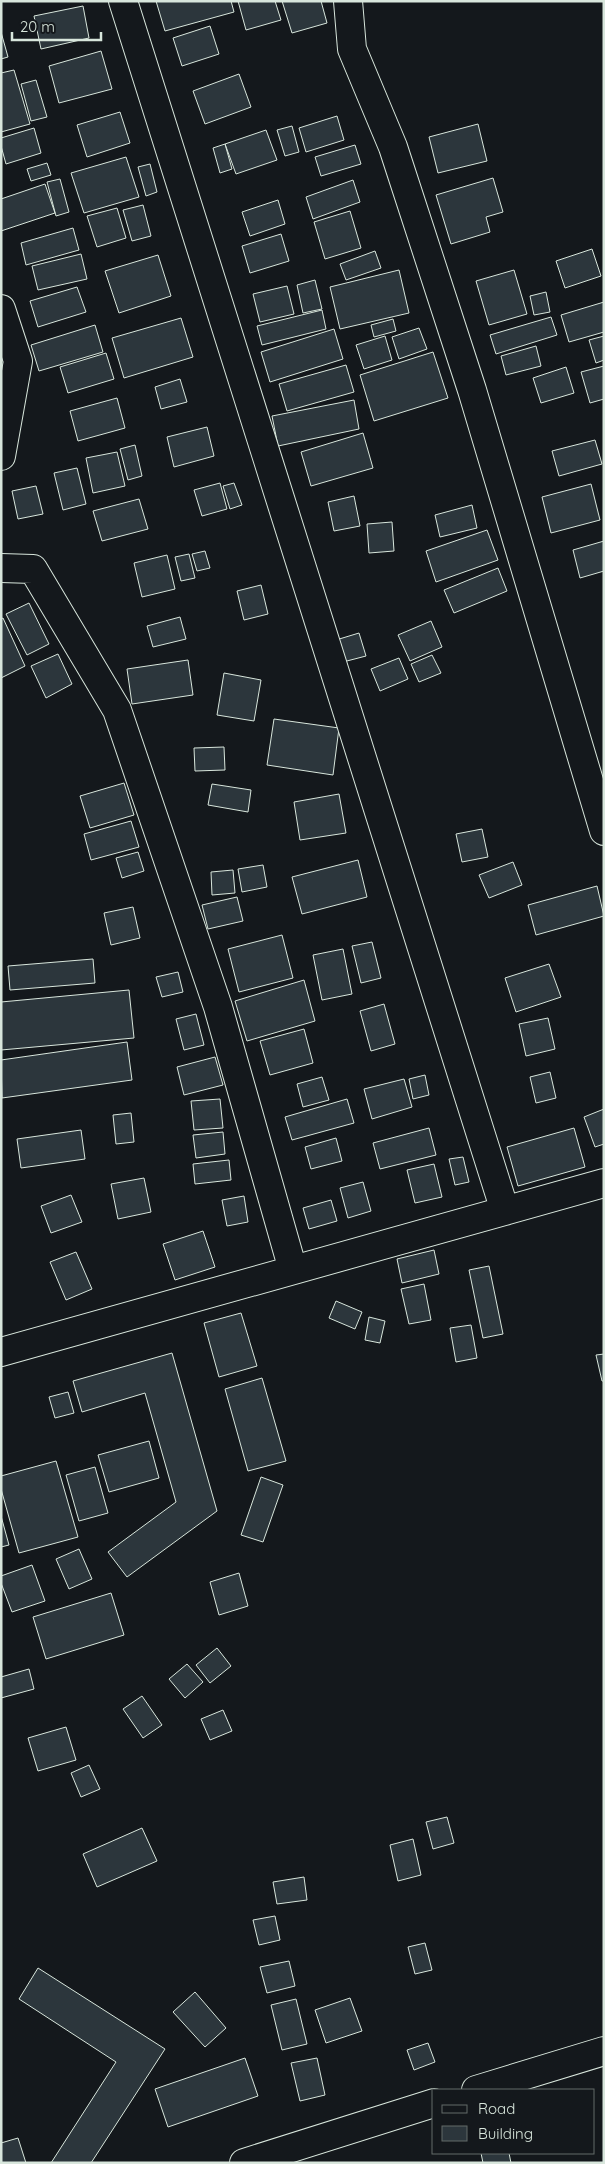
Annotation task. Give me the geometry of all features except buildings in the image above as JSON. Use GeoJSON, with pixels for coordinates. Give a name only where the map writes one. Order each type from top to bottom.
{"type":"FeatureCollection","features":[{"type":"Feature","properties":{"kind":"street"},"geometry":{"type":"LineString","coordinates":[[123,1],[505,1211]]}},
{"type":"Feature","properties":{"kind":"street"},"geometry":{"type":"LineString","coordinates":[[348,1],[352,49],[393,147],[469,381],[604,831]]}},
{"type":"Feature","properties":{"kind":"street"},"geometry":{"type":"LineString","coordinates":[[1,309],[18,361],[1,456]]}},
{"type":"Feature","properties":{"kind":"street"},"geometry":{"type":"LineString","coordinates":[[1,568],[33,569],[117,710],[218,1007],[293,1270]]}},
{"type":"Feature","properties":{"kind":"street"},"geometry":{"type":"LineString","coordinates":[[1,1352],[604,1183]]}},
{"type":"Feature","properties":{"kind":"street"},"geometry":{"type":"LineString","coordinates":[[479,2089],[604,2051]]}},
{"type":"Feature","properties":{"kind":"street"},"geometry":{"type":"LineString","coordinates":[[244,2163],[432,2104]]}}]}
